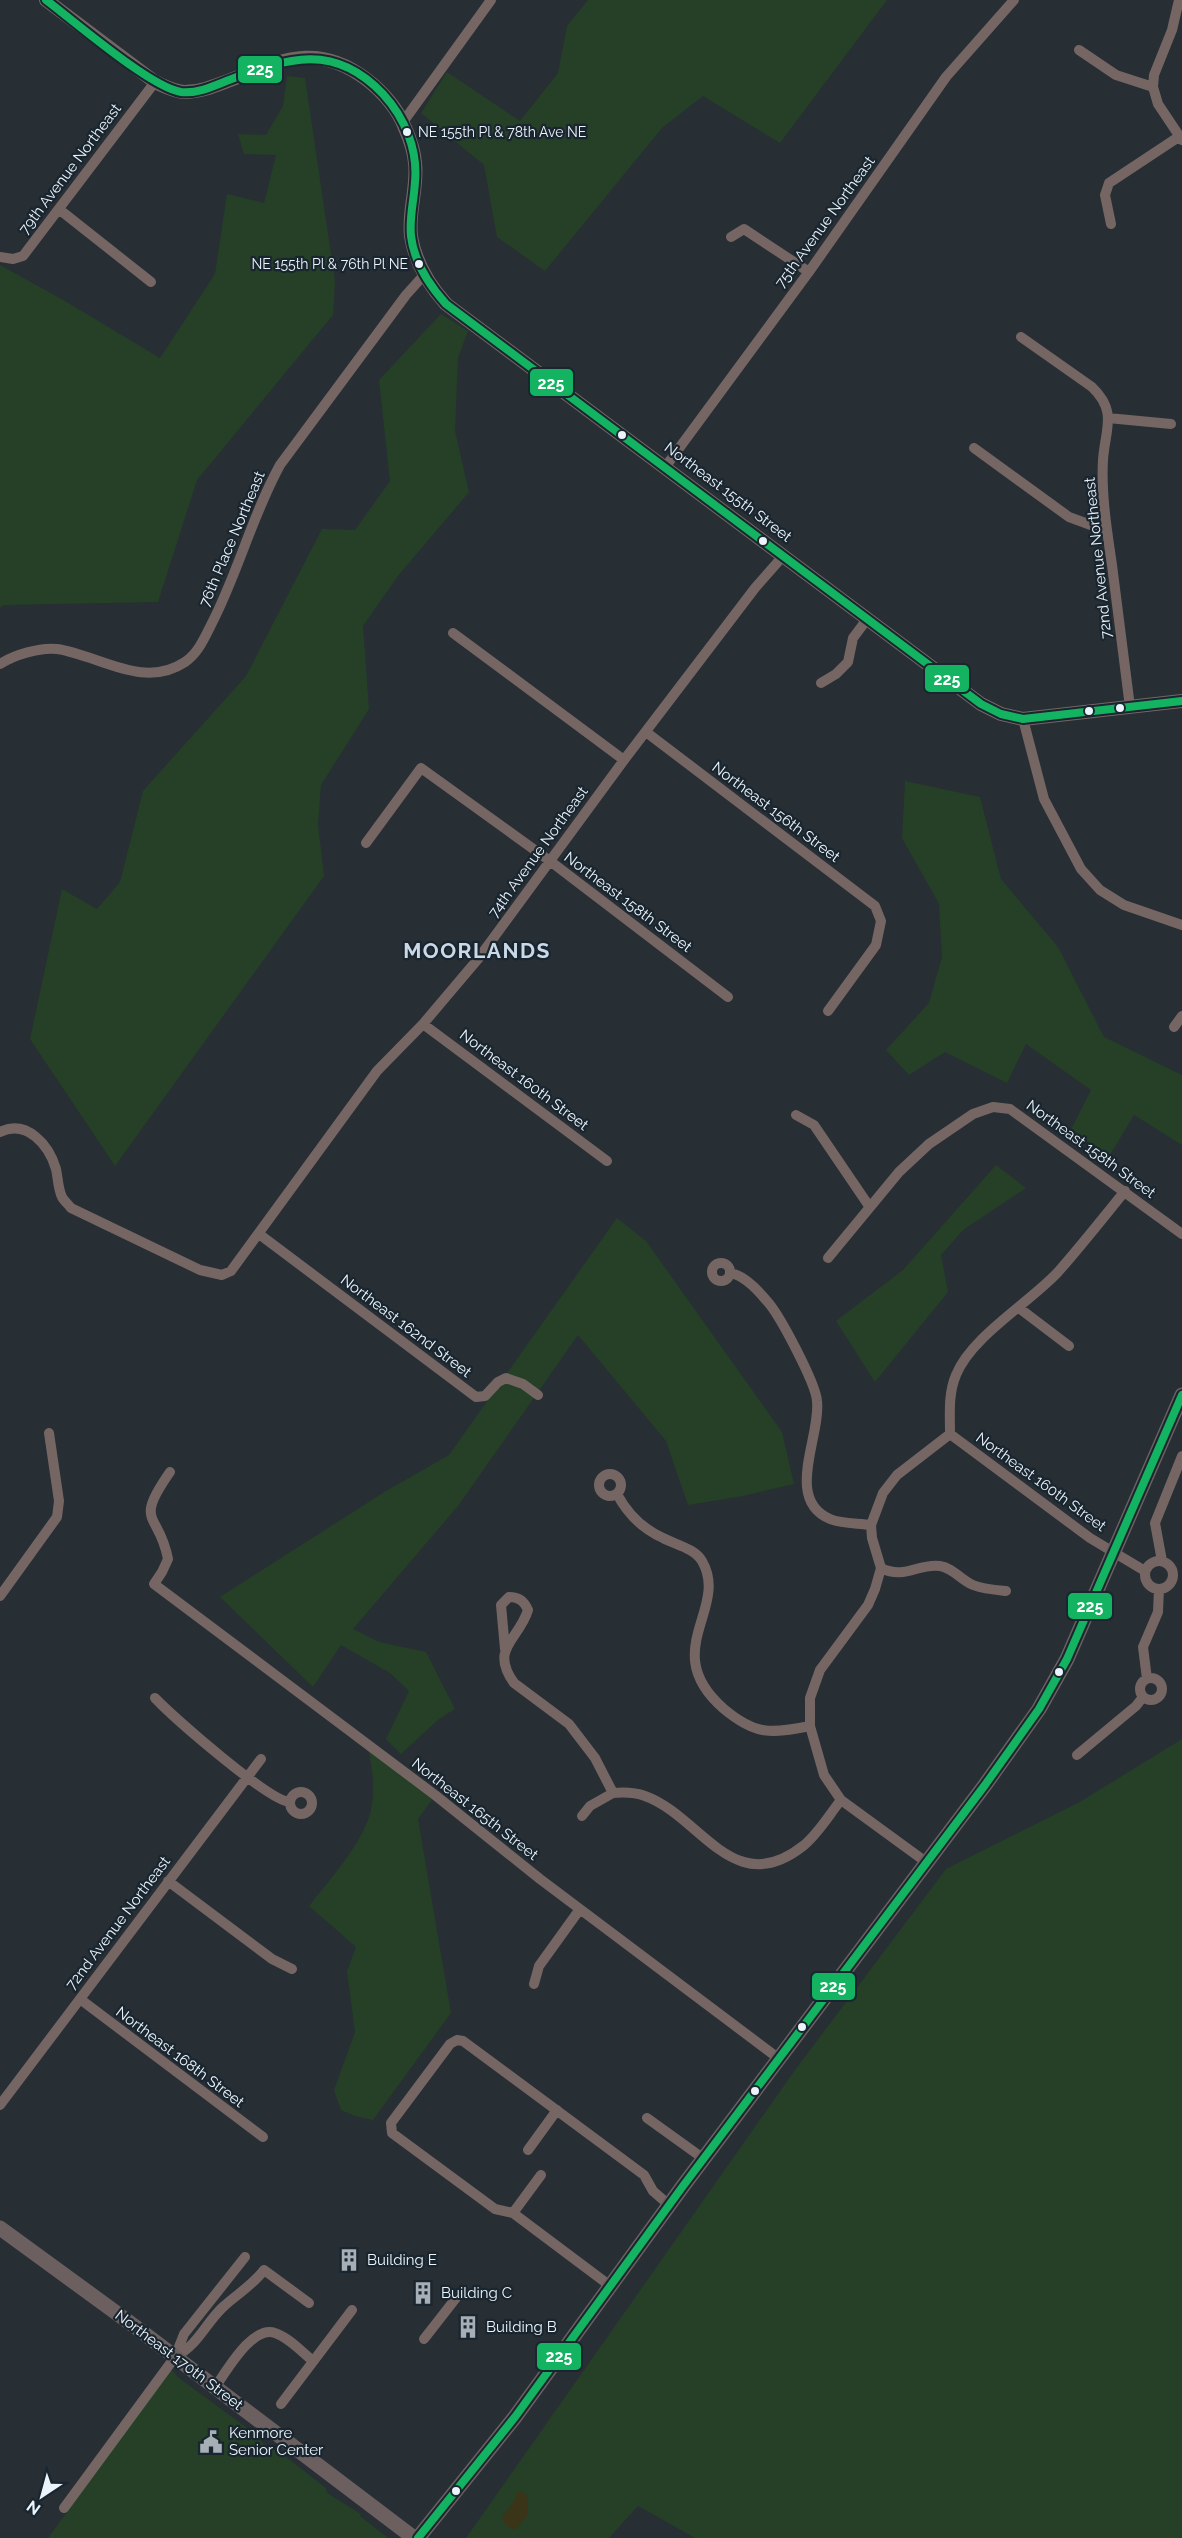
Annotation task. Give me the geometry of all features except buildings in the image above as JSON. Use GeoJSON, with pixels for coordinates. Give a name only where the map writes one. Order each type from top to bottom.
{"type":"FeatureCollection","features":[{"type":"Feature","properties":{"kind":"main road"},"geometry":{"type":"LineString","coordinates":[[416,2538],[515,2418],[609,2285],[998,1767],[1049,1692],[1067,1659],[1115,1553],[1182,1395]]}},
{"type":"Feature","properties":{"kind":"main road","name":"Northeast 170th Street"},"geometry":{"type":"LineString","coordinates":[[0,2228],[416,2538]]}},
{"type":"Feature","properties":{"kind":"street"},"geometry":{"type":"LineString","coordinates":[[46,0],[155,82]]}},
{"type":"Feature","properties":{"kind":"street"},"geometry":{"type":"LineString","coordinates":[[403,122],[491,0]]}},
{"type":"Feature","properties":{"kind":"street","name":"75th Avenue Northeast"},"geometry":{"type":"LineString","coordinates":[[666,466],[808,272],[946,77],[1014,0]]}},
{"type":"Feature","properties":{"kind":"street"},"geometry":{"type":"LineString","coordinates":[[1112,224],[1105,195],[1109,183],[1181,138],[1158,104],[1154,87],[1154,75],[1172,30],[1179,0]]}},
{"type":"Feature","properties":{"kind":"street"},"geometry":{"type":"LineString","coordinates":[[1079,50],[1116,75],[1154,87]]}},
{"type":"Feature","properties":{"kind":"street","name":"Northeast 155th Street"},"geometry":{"type":"LineString","coordinates":[[155,82],[183,92],[199,91],[283,59],[318,56],[341,64],[369,81],[394,108],[403,122],[413,147],[416,165],[411,236],[424,275],[446,304],[666,466],[981,704],[1001,714],[1023,719]]}},
{"type":"Feature","properties":{"kind":"street","name":"79th Avenue Northeast"},"geometry":{"type":"LineString","coordinates":[[0,257],[13,259],[23,256],[155,82]]}},
{"type":"Feature","properties":{"kind":"street"},"geometry":{"type":"LineString","coordinates":[[60,210],[151,282]]}},
{"type":"Feature","properties":{"kind":"street"},"geometry":{"type":"LineString","coordinates":[[731,237],[744,229],[808,272]]}},
{"type":"Feature","properties":{"kind":"street","name":"76th Place Northeast"},"geometry":{"type":"LineString","coordinates":[[0,664],[10,657],[55,649],[135,673],[153,672],[169,669],[184,662],[197,651],[225,597],[270,484],[280,465],[424,275]]}},
{"type":"Feature","properties":{"kind":"street"},"geometry":{"type":"LineString","coordinates":[[1021,337],[1092,387],[1102,397],[1108,413],[1171,423]]}},
{"type":"Feature","properties":{"kind":"street","name":"72nd Avenue Northeast"},"geometry":{"type":"LineString","coordinates":[[1108,413],[1108,432],[1103,459],[1107,531],[1130,707]]}},
{"type":"Feature","properties":{"kind":"street"},"geometry":{"type":"LineString","coordinates":[[974,448],[1069,517],[1107,531]]}},
{"type":"Feature","properties":{"kind":"street","name":"74th Avenue Northeast"},"geometry":{"type":"LineString","coordinates":[[0,1132],[17,1128],[31,1133],[45,1145],[55,1167],[62,1197],[71,1208],[176,1260],[213,1275],[222,1275],[231,1271],[377,1071],[423,1024],[478,959],[624,760],[755,588],[784,555]]}},
{"type":"Feature","properties":{"kind":"street"},"geometry":{"type":"LineString","coordinates":[[820,683],[836,674],[848,662],[854,638],[868,618]]}},
{"type":"Feature","properties":{"kind":"street"},"geometry":{"type":"LineString","coordinates":[[453,633],[624,760]]}},
{"type":"Feature","properties":{"kind":"street"},"geometry":{"type":"LineString","coordinates":[[1182,701],[1023,719],[1044,799],[1081,869],[1100,890],[1124,905],[1182,925]]}},
{"type":"Feature","properties":{"kind":"street","name":"Northeast 156th Street"},"geometry":{"type":"LineString","coordinates":[[646,732],[875,906],[881,921],[876,945],[828,1011]]}},
{"type":"Feature","properties":{"kind":"street","name":"Northeast 158th Street"},"geometry":{"type":"LineString","coordinates":[[366,843],[421,768],[550,861],[728,997]]}},
{"type":"Feature","properties":{"kind":"street"},"geometry":{"type":"LineString","coordinates":[[1174,1027],[1182,1016]]}},
{"type":"Feature","properties":{"kind":"street","name":"Northeast 160th Street"},"geometry":{"type":"LineString","coordinates":[[423,1024],[607,1161]]}},
{"type":"Feature","properties":{"kind":"street","name":"Northeast 158th Street"},"geometry":{"type":"LineString","coordinates":[[869,1206],[899,1172],[929,1144],[974,1113],[993,1107],[1010,1110],[1182,1234]]}},
{"type":"Feature","properties":{"kind":"street"},"geometry":{"type":"LineString","coordinates":[[796,1115],[813,1125],[869,1206],[828,1258]]}},
{"type":"Feature","properties":{"kind":"street"},"geometry":{"type":"LineString","coordinates":[[926,1862],[841,1800],[824,1775],[810,1726],[810,1698],[820,1670],[868,1605],[876,1589],[880,1568],[871,1525],[883,1493],[897,1475],[950,1434],[950,1394],[956,1374],[984,1338],[1057,1273],[1125,1191]]}},
{"type":"Feature","properties":{"kind":"street","name":"Northeast 162nd Street"},"geometry":{"type":"LineString","coordinates":[[259,1234],[476,1397],[485,1396],[498,1382],[506,1378],[523,1384],[538,1395]]}},
{"type":"Feature","properties":{"kind":"street"},"geometry":{"type":"LineString","coordinates":[[730,1273],[747,1281],[768,1301],[798,1355],[817,1398],[818,1422],[806,1473],[807,1494],[828,1518],[871,1525]]}},
{"type":"Feature","properties":{"kind":"street"},"geometry":{"type":"LineString","coordinates":[[1019,1308],[1069,1346]]}},
{"type":"Feature","properties":{"kind":"street"},"geometry":{"type":"LineString","coordinates":[[0,1596],[57,1518],[59,1501],[49,1433]]}},
{"type":"Feature","properties":{"kind":"street","name":"Northeast 160th Street"},"geometry":{"type":"LineString","coordinates":[[950,1434],[1115,1553],[1145,1571]]}},
{"type":"Feature","properties":{"kind":"street"},"geometry":{"type":"LineString","coordinates":[[1162,1561],[1155,1523],[1182,1456]]}},
{"type":"Feature","properties":{"kind":"street","name":"Northeast 165th Street"},"geometry":{"type":"LineString","coordinates":[[170,1472],[151,1506],[151,1519],[168,1559],[154,1584],[778,2058]]}},
{"type":"Feature","properties":{"kind":"street"},"geometry":{"type":"LineString","coordinates":[[617,1494],[633,1517],[648,1530],[695,1552],[705,1568],[708,1591],[695,1642],[695,1662],[699,1677],[707,1692],[735,1718],[750,1728],[781,1732],[810,1726]]}},
{"type":"Feature","properties":{"kind":"street"},"geometry":{"type":"LineString","coordinates":[[1162,1561],[1170,1567],[1173,1576],[1168,1585],[1159,1588],[1148,1583],[1145,1571],[1152,1562],[1162,1561]]}},
{"type":"Feature","properties":{"kind":"street"},"geometry":{"type":"LineString","coordinates":[[880,1568],[890,1573],[905,1573],[932,1566],[942,1566],[974,1586],[1006,1591]]}},
{"type":"Feature","properties":{"kind":"street"},"geometry":{"type":"LineString","coordinates":[[1147,1679],[1143,1647],[1158,1612],[1159,1588]]}},
{"type":"Feature","properties":{"kind":"street"},"geometry":{"type":"LineString","coordinates":[[505,1649],[503,1660],[508,1675],[514,1683],[569,1724],[595,1758],[613,1793]]}},
{"type":"Feature","properties":{"kind":"street"},"geometry":{"type":"LineString","coordinates":[[1143,1697],[1151,1700],[1161,1694],[1159,1682],[1147,1679]]}},
{"type":"Feature","properties":{"kind":"street"},"geometry":{"type":"LineString","coordinates":[[1077,1755],[1136,1706],[1143,1697],[1141,1685],[1147,1679]]}},
{"type":"Feature","properties":{"kind":"street"},"geometry":{"type":"LineString","coordinates":[[155,1698],[175,1719],[248,1776],[280,1800],[290,1802]]}},
{"type":"Feature","properties":{"kind":"street","name":"72nd Avenue Northeast"},"geometry":{"type":"LineString","coordinates":[[0,2105],[261,1759]]}},
{"type":"Feature","properties":{"kind":"street"},"geometry":{"type":"LineString","coordinates":[[582,1816],[590,1806],[613,1793],[626,1792],[644,1796],[657,1802],[721,1850],[738,1860],[756,1865],[774,1862],[804,1845],[841,1800]]}},
{"type":"Feature","properties":{"kind":"street"},"geometry":{"type":"LineString","coordinates":[[168,1881],[272,1959],[292,1969]]}},
{"type":"Feature","properties":{"kind":"street"},"geometry":{"type":"LineString","coordinates":[[534,1984],[539,1966],[580,1909]]}},
{"type":"Feature","properties":{"kind":"street","name":"Northeast 168th Street"},"geometry":{"type":"LineString","coordinates":[[80,1999],[263,2137]]}},
{"type":"Feature","properties":{"kind":"street"},"geometry":{"type":"LineString","coordinates":[[609,2285],[513,2213],[495,2209],[392,2133],[391,2123],[450,2044],[457,2040],[463,2041],[557,2110],[644,2175],[653,2191],[669,2205]]}},
{"type":"Feature","properties":{"kind":"street"},"geometry":{"type":"LineString","coordinates":[[528,2150],[557,2110]]}},
{"type":"Feature","properties":{"kind":"street"},"geometry":{"type":"LineString","coordinates":[[647,2118],[704,2159]]}},
{"type":"Feature","properties":{"kind":"street"},"geometry":{"type":"LineString","coordinates":[[513,2213],[541,2175]]}},
{"type":"Feature","properties":{"kind":"street"},"geometry":{"type":"LineString","coordinates":[[64,2508],[175,2357],[184,2334],[245,2257]]}},
{"type":"Feature","properties":{"kind":"street"},"geometry":{"type":"LineString","coordinates":[[175,2357],[193,2346],[222,2308],[256,2281],[264,2270],[309,2303]]}},
{"type":"Feature","properties":{"kind":"street"},"geometry":{"type":"LineString","coordinates":[[424,2339],[456,2298]]}},
{"type":"Feature","properties":{"kind":"street"},"geometry":{"type":"LineString","coordinates":[[281,2404],[352,2310]]}},
{"type":"Feature","properties":{"kind":"street"},"geometry":{"type":"LineString","coordinates":[[215,2387],[251,2339],[262,2332],[268,2331],[279,2335],[313,2361]]}},
{"type":"Feature","properties":{"kind":"green space"},"geometry":{"type":"Polygon","coordinates":[[[588,0],[887,0],[780,143],[703,96],[662,128],[545,271],[497,237],[484,165],[421,113],[447,72],[520,121],[558,73],[567,26],[588,0]]]}},
{"type":"Feature","properties":{"kind":"green space"},"geometry":{"type":"Polygon","coordinates":[[[287,76],[305,78],[335,281],[333,315],[197,480],[158,602],[4,605],[0,608],[0,265],[160,358],[215,274],[227,194],[264,203],[276,155],[244,154],[238,134],[266,135],[283,106],[287,76]]]}},
{"type":"Feature","properties":{"kind":"green space"},"geometry":{"type":"Polygon","coordinates":[[[441,314],[468,331],[458,358],[455,431],[469,492],[398,576],[363,626],[369,709],[321,785],[318,824],[324,876],[115,1166],[30,1039],[62,889],[97,909],[120,882],[143,791],[246,676],[322,529],[355,530],[390,481],[379,380],[441,314]]]}},
{"type":"Feature","properties":{"kind":"green space"},"geometry":{"type":"Polygon","coordinates":[[[905,781],[980,797],[1001,879],[1058,947],[1104,1037],[1182,1075],[1182,1145],[1134,1115],[1109,1157],[1071,1130],[1091,1090],[1026,1044],[1007,1083],[945,1052],[909,1075],[886,1050],[929,1003],[942,957],[939,904],[902,838],[905,781]]]}},
{"type":"Feature","properties":{"kind":"green space"},"geometry":{"type":"Polygon","coordinates":[[[996,1165],[1026,1188],[963,1230],[941,1255],[948,1292],[875,1382],[836,1321],[903,1270],[996,1165]]]}},
{"type":"Feature","properties":{"kind":"green space"},"geometry":{"type":"Polygon","coordinates":[[[617,1218],[646,1241],[782,1432],[794,1484],[743,1496],[688,1505],[666,1441],[578,1335],[458,1506],[353,1629],[379,1642],[426,1652],[455,1709],[439,1719],[401,1754],[386,1739],[409,1691],[390,1673],[341,1645],[313,1687],[220,1597],[386,1491],[449,1455],[617,1218]]]}},
{"type":"Feature","properties":{"kind":"green space"},"geometry":{"type":"Polygon","coordinates":[[[1182,1739],[1182,2538],[695,2538],[638,2506],[609,2538],[466,2538],[795,2070],[946,1869],[1078,1803],[1182,1739]]]}},
{"type":"Feature","properties":{"kind":"green space"},"geometry":{"type":"Polygon","coordinates":[[[368,1748],[434,1797],[418,1819],[451,2013],[373,2120],[341,2110],[334,2090],[355,2032],[347,1971],[356,1947],[309,1906],[351,1852],[369,1817],[373,1782],[368,1748]]]}},
{"type":"Feature","properties":{"kind":"green space"},"geometry":{"type":"Polygon","coordinates":[[[171,2369],[179,2378],[251,2431],[266,2446],[276,2449],[326,2488],[327,2493],[361,2514],[360,2516],[388,2538],[48,2538],[171,2369]]]}},
{"type":"Feature","properties":{"kind":"sand"},"geometry":{"type":"Polygon","coordinates":[[[520,2491],[528,2496],[527,2516],[515,2530],[505,2525],[502,2516],[520,2491]]]}},
{"type":"Feature","properties":{"kind":"transit line","name":"225"},"geometry":{"type":"LineString","coordinates":[[46,0],[132,66],[167,87],[181,92],[205,89],[271,66],[310,59],[328,61],[347,67],[365,78],[383,94],[398,113],[412,146],[415,170],[411,222],[413,246],[423,273],[446,304],[981,704],[1001,714],[1023,719],[1182,701]]}},
{"type":"Feature","properties":{"kind":"transit line","name":"225"},"geometry":{"type":"LineString","coordinates":[[418,2538],[515,2417],[683,2186],[985,1785],[1039,1709],[1067,1659],[1182,1395]]}},
{"type":"Feature","properties":{"kind":"place","name":"NE 155th Pl & 78th Ave NE"},"geometry":{"type":"Point","coordinates":[407,132]}},
{"type":"Feature","properties":{"kind":"place","name":"NE 155th Pl & 76th Pl NE"},"geometry":{"type":"Point","coordinates":[419,264]}},
{"type":"Feature","properties":{"kind":"place","name":"Building E"},"geometry":{"type":"Point","coordinates":[349,2260]}},
{"type":"Feature","properties":{"kind":"place","name":"Building C"},"geometry":{"type":"Point","coordinates":[423,2293]}},
{"type":"Feature","properties":{"kind":"place","name":"Building B"},"geometry":{"type":"Point","coordinates":[468,2327]}},
{"type":"Feature","properties":{"kind":"place","name":"Kenmore Senior Center"},"geometry":{"type":"Point","coordinates":[211,2442]}},
{"type":"Feature","properties":{"kind":"district","name":"MOORLANDS"},"geometry":{"type":"Point","coordinates":[477,950]}}]}
